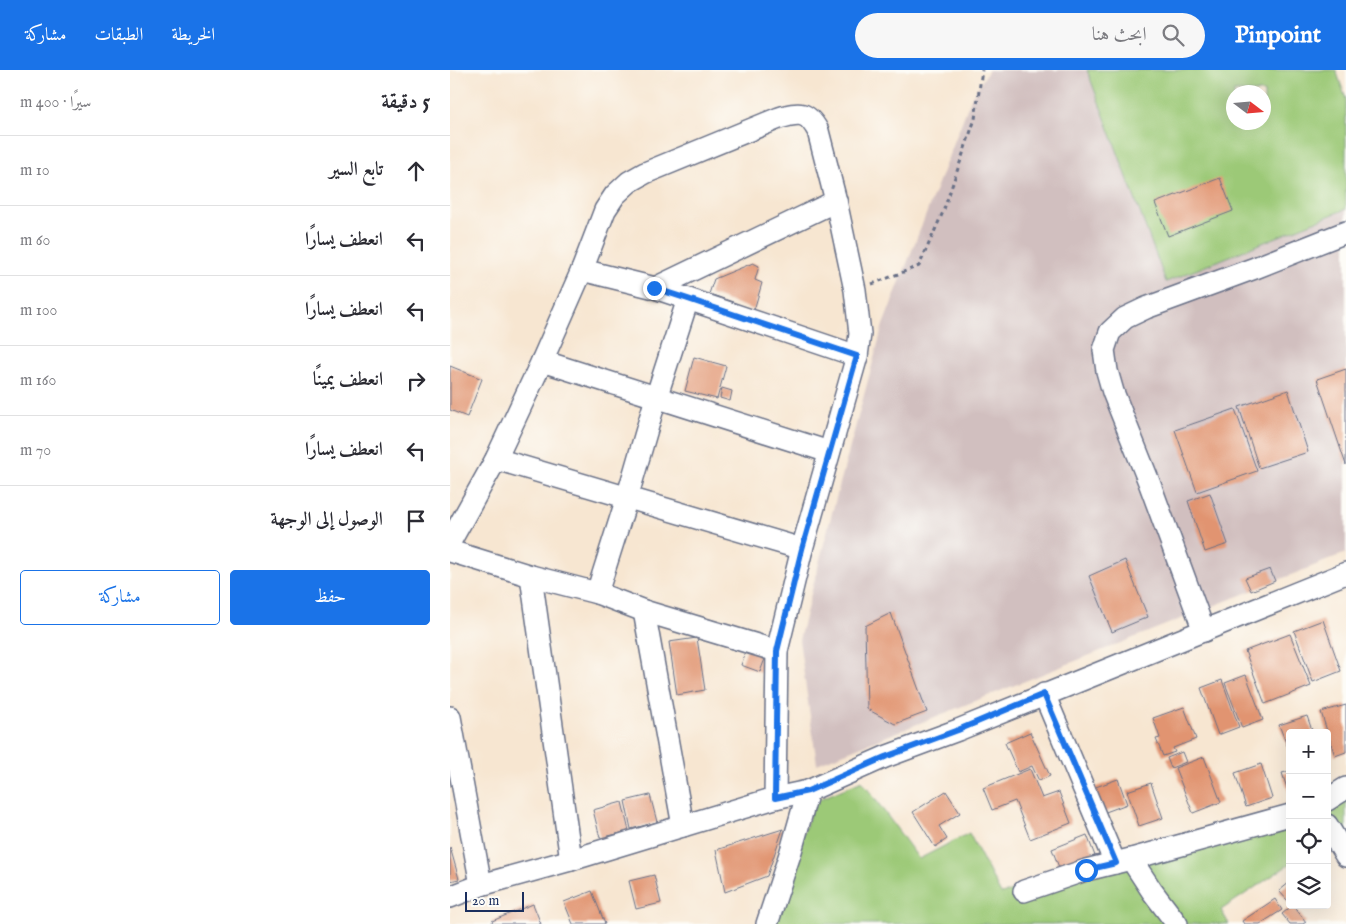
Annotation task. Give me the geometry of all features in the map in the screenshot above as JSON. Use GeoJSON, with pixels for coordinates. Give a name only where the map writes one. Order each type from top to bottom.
{"type":"FeatureCollection","features":[{"type":"Feature","properties":{"kind":"street"},"geometry":{"type":"LineString","coordinates":[[450,542],[496,459],[582,270],[605,210],[615,195],[629,182],[645,173],[779,118],[792,114],[804,115],[812,120],[818,131],[836,202],[855,290],[860,334],[857,356],[802,549],[777,651],[775,798]]}},
{"type":"Feature","properties":{"kind":"street"},"geometry":{"type":"LineString","coordinates":[[654,288],[836,202]]}},
{"type":"Feature","properties":{"kind":"street"},"geometry":{"type":"LineString","coordinates":[[1204,631],[1111,385],[1104,350],[1110,332],[1125,318],[1146,308],[1346,232]]}},
{"type":"Feature","properties":{"kind":"street"},"geometry":{"type":"LineString","coordinates":[[582,270],[654,288],[857,356]]}},
{"type":"Feature","properties":{"kind":"street"},"geometry":{"type":"LineString","coordinates":[[597,593],[688,299]]}},
{"type":"Feature","properties":{"kind":"street"},"geometry":{"type":"LineString","coordinates":[[542,361],[830,452]]}},
{"type":"Feature","properties":{"kind":"street"},"geometry":{"type":"LineString","coordinates":[[496,459],[802,549]]}},
{"type":"Feature","properties":{"kind":"street"},"geometry":{"type":"LineString","coordinates":[[450,551],[531,576],[597,593],[644,611],[777,651]]}},
{"type":"Feature","properties":{"kind":"street"},"geometry":{"type":"LineString","coordinates":[[450,897],[481,885],[571,860],[775,798],[808,791],[885,757],[958,730],[1346,573]]}},
{"type":"Feature","properties":{"kind":"street"},"geometry":{"type":"LineString","coordinates":[[531,576],[571,860]]}},
{"type":"Feature","properties":{"kind":"street"},"geometry":{"type":"LineString","coordinates":[[644,611],[683,826]]}},
{"type":"Feature","properties":{"kind":"street"},"geometry":{"type":"LineString","coordinates":[[1044,694],[1123,861],[1152,891],[1177,924]]}},
{"type":"Feature","properties":{"kind":"street"},"geometry":{"type":"LineString","coordinates":[[450,717],[481,885]]}},
{"type":"Feature","properties":{"kind":"street"},"geometry":{"type":"LineString","coordinates":[[1331,797],[1346,788]]}},
{"type":"Feature","properties":{"kind":"street"},"geometry":{"type":"LineString","coordinates":[[767,924],[808,791]]}},
{"type":"Feature","properties":{"kind":"street"},"geometry":{"type":"LineString","coordinates":[[1024,891],[1086,870],[1286,815]]}},
{"type":"Feature","properties":{"kind":"street"},"geometry":{"type":"LineString","coordinates":[[1331,832],[1346,856]]}},
{"type":"Feature","properties":{"kind":"path"},"geometry":{"type":"LineString","coordinates":[[855,290],[919,266],[943,212],[975,119],[982,70]]}},
{"type":"Feature","properties":{"kind":"shaded area"},"geometry":{"type":"Polygon","coordinates":[[[989,70],[1088,70],[1166,282],[1346,209],[1346,553],[817,764],[799,640],[883,325],[972,96],[989,70]]]}},
{"type":"Feature","properties":{"kind":"green space"},"geometry":{"type":"Polygon","coordinates":[[[1087,70],[1336,70],[1346,99],[1346,209],[1166,282],[1087,70]]]}},
{"type":"Feature","properties":{"kind":"green space"},"geometry":{"type":"Polygon","coordinates":[[[862,781],[919,859],[969,833],[1001,894],[1286,819],[1286,867],[1221,910],[1229,924],[770,924],[815,801],[862,781]]]}},
{"type":"Feature","properties":{"kind":"green space"},"geometry":{"type":"Polygon","coordinates":[[[1346,794],[1346,845],[1331,822],[1331,802],[1346,794]]]}},
{"type":"Feature","properties":{"kind":"building"},"geometry":{"type":"Polygon","coordinates":[[[1220,178],[1233,211],[1168,236],[1155,203],[1220,178]]]}},
{"type":"Feature","properties":{"kind":"building"},"geometry":{"type":"Polygon","coordinates":[[[753,263],[759,266],[755,280],[762,283],[754,310],[709,294],[714,279],[753,263]]]}},
{"type":"Feature","properties":{"kind":"building"},"geometry":{"type":"Polygon","coordinates":[[[694,357],[726,366],[717,399],[685,391],[694,357]]]}},
{"type":"Feature","properties":{"kind":"building"},"geometry":{"type":"Polygon","coordinates":[[[450,366],[482,379],[467,417],[450,410],[450,366]]]}},
{"type":"Feature","properties":{"kind":"building"},"geometry":{"type":"Polygon","coordinates":[[[1346,369],[1346,465],[1317,379],[1346,369]]]}},
{"type":"Feature","properties":{"kind":"building"},"geometry":{"type":"Polygon","coordinates":[[[722,388],[732,391],[730,401],[720,398],[722,388]]]}},
{"type":"Feature","properties":{"kind":"building"},"geometry":{"type":"Polygon","coordinates":[[[1288,390],[1308,452],[1259,468],[1239,407],[1288,390]]]}},
{"type":"Feature","properties":{"kind":"building"},"geometry":{"type":"Polygon","coordinates":[[[1235,409],[1257,471],[1197,492],[1175,430],[1235,409]]]}},
{"type":"Feature","properties":{"kind":"building"},"geometry":{"type":"Polygon","coordinates":[[[1210,493],[1228,544],[1205,552],[1188,501],[1210,493]]]}},
{"type":"Feature","properties":{"kind":"building"},"geometry":{"type":"Polygon","coordinates":[[[1125,560],[1148,617],[1112,632],[1089,576],[1125,560]]]}},
{"type":"Feature","properties":{"kind":"building"},"geometry":{"type":"Polygon","coordinates":[[[1270,569],[1275,581],[1251,591],[1245,578],[1270,569]]]}},
{"type":"Feature","properties":{"kind":"building"},"geometry":{"type":"Polygon","coordinates":[[[891,613],[927,712],[895,724],[867,709],[865,626],[891,613]]]}},
{"type":"Feature","properties":{"kind":"building"},"geometry":{"type":"Polygon","coordinates":[[[1323,620],[1341,671],[1313,682],[1294,631],[1323,620]]]}},
{"type":"Feature","properties":{"kind":"building"},"geometry":{"type":"Polygon","coordinates":[[[1290,634],[1311,686],[1265,704],[1245,651],[1290,634]]]}},
{"type":"Feature","properties":{"kind":"building"},"geometry":{"type":"Polygon","coordinates":[[[697,638],[705,690],[677,695],[669,642],[697,638]]]}},
{"type":"Feature","properties":{"kind":"building"},"geometry":{"type":"Polygon","coordinates":[[[747,649],[766,656],[760,672],[741,665],[747,649]]]}},
{"type":"Feature","properties":{"kind":"building"},"geometry":{"type":"Polygon","coordinates":[[[1246,675],[1263,720],[1242,728],[1225,683],[1246,675]]]}},
{"type":"Feature","properties":{"kind":"building"},"geometry":{"type":"Polygon","coordinates":[[[1222,680],[1239,727],[1218,735],[1201,688],[1222,680]]]}},
{"type":"Feature","properties":{"kind":"building"},"geometry":{"type":"Polygon","coordinates":[[[1346,705],[1346,752],[1335,756],[1331,743],[1331,729],[1326,729],[1321,712],[1346,705]]]}},
{"type":"Feature","properties":{"kind":"building"},"geometry":{"type":"Polygon","coordinates":[[[1184,707],[1196,739],[1173,748],[1175,752],[1163,756],[1156,739],[1160,738],[1153,718],[1184,707]]]}},
{"type":"Feature","properties":{"kind":"building"},"geometry":{"type":"Polygon","coordinates":[[[1307,716],[1312,729],[1286,729],[1286,743],[1279,725],[1307,716]]]}},
{"type":"Feature","properties":{"kind":"building"},"geometry":{"type":"Polygon","coordinates":[[[1030,732],[1050,776],[1039,781],[1032,766],[1018,772],[1005,743],[1030,732]]]}},
{"type":"Feature","properties":{"kind":"building"},"geometry":{"type":"Polygon","coordinates":[[[1182,752],[1186,762],[1171,768],[1167,758],[1182,752]]]}},
{"type":"Feature","properties":{"kind":"building"},"geometry":{"type":"Polygon","coordinates":[[[1204,757],[1221,802],[1193,813],[1175,768],[1204,757]]]}},
{"type":"Feature","properties":{"kind":"building"},"geometry":{"type":"Polygon","coordinates":[[[1261,764],[1272,798],[1246,807],[1235,773],[1261,764]]]}},
{"type":"Feature","properties":{"kind":"building"},"geometry":{"type":"Polygon","coordinates":[[[1030,769],[1042,798],[1059,792],[1071,823],[1030,839],[1015,801],[992,810],[983,788],[1030,769]]]}},
{"type":"Feature","properties":{"kind":"building"},"geometry":{"type":"Polygon","coordinates":[[[1286,772],[1286,785],[1282,773],[1286,772]]]}},
{"type":"Feature","properties":{"kind":"building"},"geometry":{"type":"Polygon","coordinates":[[[1118,779],[1127,804],[1103,813],[1093,788],[1118,779]]]}},
{"type":"Feature","properties":{"kind":"building"},"geometry":{"type":"Polygon","coordinates":[[[1151,783],[1163,818],[1139,826],[1127,791],[1151,783]]]}},
{"type":"Feature","properties":{"kind":"building"},"geometry":{"type":"Polygon","coordinates":[[[946,791],[960,813],[939,826],[947,839],[935,847],[913,812],[946,791]]]}},
{"type":"Feature","properties":{"kind":"building"},"geometry":{"type":"Polygon","coordinates":[[[650,795],[657,822],[631,829],[625,801],[650,795]]]}},
{"type":"Feature","properties":{"kind":"building"},"geometry":{"type":"Polygon","coordinates":[[[622,802],[629,831],[600,838],[593,810],[622,802]]]}},
{"type":"Feature","properties":{"kind":"building"},"geometry":{"type":"Polygon","coordinates":[[[783,829],[767,876],[725,892],[716,850],[783,829]]]}},
{"type":"Feature","properties":{"kind":"building"},"geometry":{"type":"Polygon","coordinates":[[[1087,835],[1095,856],[1060,870],[1052,849],[1087,835]]]}},
{"type":"Feature","properties":{"kind":"building"},"geometry":{"type":"Polygon","coordinates":[[[450,847],[459,879],[450,881],[450,847]]]}},
{"type":"Feature","properties":{"kind":"building"},"geometry":{"type":"Polygon","coordinates":[[[654,875],[661,903],[636,909],[629,881],[654,875]]]}},
{"type":"Feature","properties":{"kind":"building"},"geometry":{"type":"Polygon","coordinates":[[[1286,885],[1286,899],[1279,891],[1286,885]]]}},
{"type":"Feature","properties":{"kind":"building"},"geometry":{"type":"Polygon","coordinates":[[[592,891],[605,924],[573,924],[564,902],[592,891]]]}},
{"type":"Feature","properties":{"kind":"building"},"geometry":{"type":"Polygon","coordinates":[[[1275,899],[1282,910],[1260,924],[1244,924],[1242,921],[1275,899]]]}},
{"type":"Feature","properties":{"kind":"building"},"geometry":{"type":"Polygon","coordinates":[[[533,904],[541,924],[493,924],[492,921],[533,904]]]}},
{"type":"Feature","properties":{"kind":"building"},"geometry":{"type":"Polygon","coordinates":[[[1288,909],[1296,909],[1306,922],[1303,924],[1290,924],[1282,914],[1288,909]]]}},
{"type":"Feature","properties":{"kind":"route"},"geometry":{"type":"LineString","coordinates":[[654,288],[857,356],[802,549],[777,651],[775,798],[808,791],[885,757],[958,730],[1044,694],[1116,863],[1086,870]]}}]}
